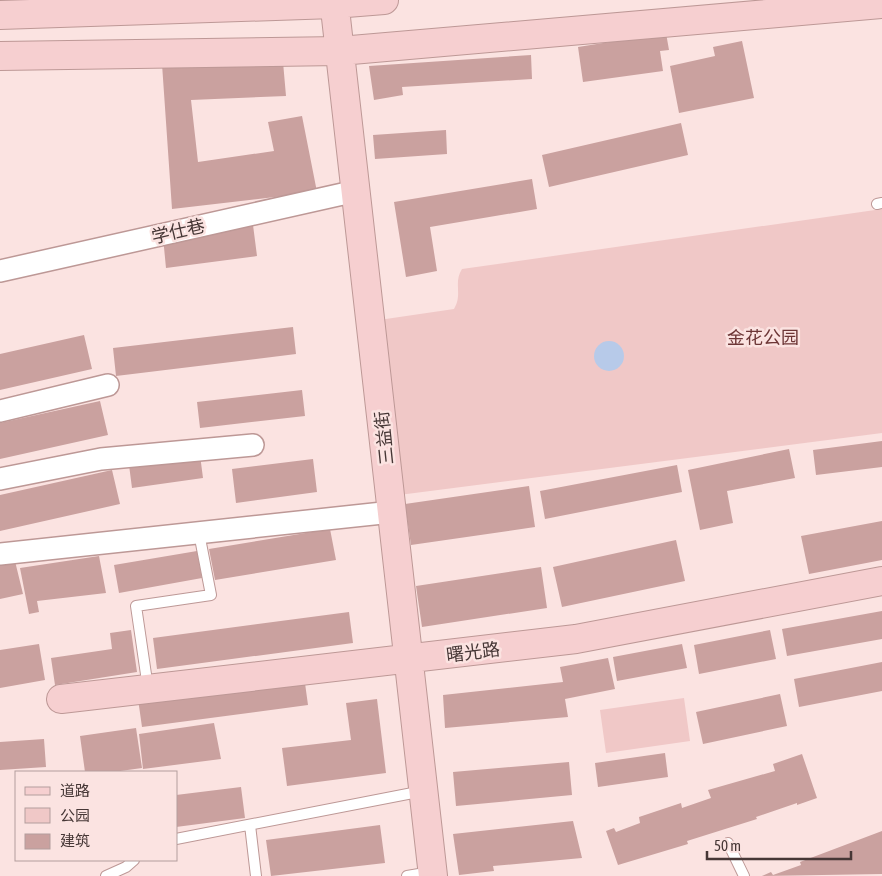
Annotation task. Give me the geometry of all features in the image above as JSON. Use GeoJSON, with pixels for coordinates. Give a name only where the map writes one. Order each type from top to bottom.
{"type":"FeatureCollection","features":[{"type":"Feature","properties":{"kind":"street"},"geometry":{"type":"LineString","coordinates":[[0,15],[384,0]]}},
{"type":"Feature","properties":{"kind":"street","name":"三益街"},"geometry":{"type":"LineString","coordinates":[[334,2],[407,659],[424,791],[425,875]]}},
{"type":"Feature","properties":{"kind":"street"},"geometry":{"type":"LineString","coordinates":[[0,56],[340,51],[882,4]]}},
{"type":"Feature","properties":{"kind":"street","name":"学仕巷"},"geometry":{"type":"LineString","coordinates":[[0,272],[356,191]]}},
{"type":"Feature","properties":{"kind":"street"},"geometry":{"type":"LineString","coordinates":[[0,411],[108,385]]}},
{"type":"Feature","properties":{"kind":"street"},"geometry":{"type":"LineString","coordinates":[[0,479],[101,459],[253,445]]}},
{"type":"Feature","properties":{"kind":"street"},"geometry":{"type":"LineString","coordinates":[[0,554],[392,512]]}},
{"type":"Feature","properties":{"kind":"street","name":"曙光路"},"geometry":{"type":"LineString","coordinates":[[61,699],[576,639],[882,581]]}},
{"type":"Feature","properties":{"kind":"lane"},"geometry":{"type":"LineString","coordinates":[[148,688],[136,606],[211,595],[200,533]]}},
{"type":"Feature","properties":{"kind":"lane"},"geometry":{"type":"LineString","coordinates":[[178,840],[424,791]]}},
{"type":"Feature","properties":{"kind":"lane"},"geometry":{"type":"LineString","coordinates":[[250,825],[256,876]]}},
{"type":"Feature","properties":{"kind":"lane"},"geometry":{"type":"LineString","coordinates":[[728,843],[744,876]]}},
{"type":"Feature","properties":{"kind":"lane"},"geometry":{"type":"LineString","coordinates":[[106,876],[126,867],[133,861]]}},
{"type":"Feature","properties":{"kind":"green space","name":"金花公园"},"geometry":{"type":"Polygon","coordinates":[[[882,209],[882,433],[399,495],[379,320],[454,309],[458,298],[459,274],[462,269],[882,209]]]}},
{"type":"Feature","properties":{"kind":"green space"},"geometry":{"type":"Polygon","coordinates":[[[684,698],[690,741],[606,753],[600,710],[684,698]]]}},
{"type":"Feature","properties":{"kind":"water"},"geometry":{"type":"Polygon","coordinates":[[[609,341],[620,345],[624,356],[620,367],[609,371],[598,367],[594,356],[598,345],[609,341]]]}},
{"type":"Feature","properties":{"kind":"building"},"geometry":{"type":"Polygon","coordinates":[[[666,33],[669,50],[660,51],[663,71],[583,82],[578,47],[666,33]]]}},
{"type":"Feature","properties":{"kind":"building"},"geometry":{"type":"Polygon","coordinates":[[[742,41],[754,98],[679,113],[670,66],[715,56],[713,47],[742,41]]]}},
{"type":"Feature","properties":{"kind":"building"},"geometry":{"type":"Polygon","coordinates":[[[531,55],[532,79],[402,87],[403,95],[374,100],[369,66],[531,55]]]}},
{"type":"Feature","properties":{"kind":"building"},"geometry":{"type":"Polygon","coordinates":[[[283,62],[286,96],[191,100],[198,162],[274,151],[268,122],[302,116],[317,192],[172,209],[162,64],[283,62]]]}},
{"type":"Feature","properties":{"kind":"building"},"geometry":{"type":"Polygon","coordinates":[[[681,123],[688,155],[549,187],[542,155],[681,123]]]}},
{"type":"Feature","properties":{"kind":"building"},"geometry":{"type":"Polygon","coordinates":[[[446,130],[447,154],[375,159],[373,135],[446,130]]]}},
{"type":"Feature","properties":{"kind":"building"},"geometry":{"type":"Polygon","coordinates":[[[532,179],[537,209],[430,227],[437,271],[406,277],[394,202],[532,179]]]}},
{"type":"Feature","properties":{"kind":"building"},"geometry":{"type":"Polygon","coordinates":[[[253,225],[257,256],[166,268],[163,237],[253,225]]]}},
{"type":"Feature","properties":{"kind":"building"},"geometry":{"type":"Polygon","coordinates":[[[293,327],[296,354],[116,376],[113,348],[293,327]]]}},
{"type":"Feature","properties":{"kind":"building"},"geometry":{"type":"Polygon","coordinates":[[[84,335],[92,369],[0,390],[0,354],[84,335]]]}},
{"type":"Feature","properties":{"kind":"building"},"geometry":{"type":"Polygon","coordinates":[[[302,390],[305,416],[200,428],[197,402],[302,390]]]}},
{"type":"Feature","properties":{"kind":"building"},"geometry":{"type":"Polygon","coordinates":[[[100,401],[108,435],[0,459],[0,423],[100,401]]]}},
{"type":"Feature","properties":{"kind":"building"},"geometry":{"type":"Polygon","coordinates":[[[882,441],[882,467],[816,475],[813,450],[882,441]]]}},
{"type":"Feature","properties":{"kind":"building"},"geometry":{"type":"Polygon","coordinates":[[[789,449],[795,478],[727,491],[733,523],[700,530],[688,470],[789,449]]]}},
{"type":"Feature","properties":{"kind":"building"},"geometry":{"type":"Polygon","coordinates":[[[200,455],[203,478],[132,488],[129,465],[200,455]]]}},
{"type":"Feature","properties":{"kind":"building"},"geometry":{"type":"Polygon","coordinates":[[[313,459],[317,492],[236,503],[232,469],[313,459]]]}},
{"type":"Feature","properties":{"kind":"building"},"geometry":{"type":"Polygon","coordinates":[[[677,465],[682,492],[545,519],[540,491],[677,465]]]}},
{"type":"Feature","properties":{"kind":"building"},"geometry":{"type":"Polygon","coordinates":[[[112,470],[120,504],[0,531],[0,495],[112,470]]]}},
{"type":"Feature","properties":{"kind":"building"},"geometry":{"type":"Polygon","coordinates":[[[529,486],[535,527],[411,545],[405,504],[529,486]]]}},
{"type":"Feature","properties":{"kind":"building"},"geometry":{"type":"Polygon","coordinates":[[[882,521],[882,560],[809,574],[801,536],[882,521]]]}},
{"type":"Feature","properties":{"kind":"building"},"geometry":{"type":"Polygon","coordinates":[[[330,529],[336,560],[215,580],[209,549],[330,529]]]}},
{"type":"Feature","properties":{"kind":"building"},"geometry":{"type":"Polygon","coordinates":[[[676,540],[685,581],[562,607],[553,567],[676,540]]]}},
{"type":"Feature","properties":{"kind":"building"},"geometry":{"type":"Polygon","coordinates":[[[197,551],[202,578],[119,593],[114,565],[197,551]]]}},
{"type":"Feature","properties":{"kind":"building"},"geometry":{"type":"Polygon","coordinates":[[[99,556],[106,593],[37,601],[39,612],[29,614],[20,568],[99,556]]]}},
{"type":"Feature","properties":{"kind":"building"},"geometry":{"type":"Polygon","coordinates":[[[14,557],[23,594],[0,599],[0,560],[14,557]]]}},
{"type":"Feature","properties":{"kind":"building"},"geometry":{"type":"Polygon","coordinates":[[[541,567],[547,608],[422,627],[416,586],[541,567]]]}},
{"type":"Feature","properties":{"kind":"building"},"geometry":{"type":"Polygon","coordinates":[[[882,611],[882,639],[787,656],[782,629],[882,611]]]}},
{"type":"Feature","properties":{"kind":"building"},"geometry":{"type":"Polygon","coordinates":[[[349,612],[353,643],[157,669],[153,638],[349,612]]]}},
{"type":"Feature","properties":{"kind":"building"},"geometry":{"type":"Polygon","coordinates":[[[131,630],[137,672],[55,685],[51,658],[112,649],[110,633],[131,630]]]}},
{"type":"Feature","properties":{"kind":"building"},"geometry":{"type":"Polygon","coordinates":[[[770,630],[776,659],[699,674],[694,645],[770,630]]]}},
{"type":"Feature","properties":{"kind":"building"},"geometry":{"type":"Polygon","coordinates":[[[39,644],[45,680],[0,688],[0,650],[39,644]]]}},
{"type":"Feature","properties":{"kind":"building"},"geometry":{"type":"Polygon","coordinates":[[[682,644],[687,668],[617,681],[613,657],[682,644]]]}},
{"type":"Feature","properties":{"kind":"building"},"geometry":{"type":"Polygon","coordinates":[[[608,658],[615,689],[565,699],[568,717],[445,728],[443,695],[563,682],[560,667],[608,658]]]}},
{"type":"Feature","properties":{"kind":"building"},"geometry":{"type":"Polygon","coordinates":[[[882,662],[882,691],[799,707],[794,679],[882,662]]]}},
{"type":"Feature","properties":{"kind":"building"},"geometry":{"type":"Polygon","coordinates":[[[304,676],[308,705],[142,727],[138,699],[304,676]]]}},
{"type":"Feature","properties":{"kind":"building"},"geometry":{"type":"Polygon","coordinates":[[[780,694],[787,726],[703,744],[696,712],[780,694]]]}},
{"type":"Feature","properties":{"kind":"building"},"geometry":{"type":"Polygon","coordinates":[[[377,699],[386,773],[287,786],[282,748],[351,740],[346,703],[377,699]]]}},
{"type":"Feature","properties":{"kind":"building"},"geometry":{"type":"Polygon","coordinates":[[[214,723],[221,759],[143,769],[139,734],[214,723]]]}},
{"type":"Feature","properties":{"kind":"building"},"geometry":{"type":"Polygon","coordinates":[[[136,728],[142,768],[120,771],[85,771],[80,736],[136,728]]]}},
{"type":"Feature","properties":{"kind":"building"},"geometry":{"type":"Polygon","coordinates":[[[44,739],[46,767],[0,770],[0,742],[44,739]]]}},
{"type":"Feature","properties":{"kind":"building"},"geometry":{"type":"Polygon","coordinates":[[[665,753],[668,777],[598,787],[595,763],[665,753]]]}},
{"type":"Feature","properties":{"kind":"building"},"geometry":{"type":"Polygon","coordinates":[[[802,754],[817,798],[797,805],[797,803],[756,817],[757,819],[687,841],[688,844],[618,865],[606,831],[614,828],[616,832],[640,823],[639,817],[681,803],[682,808],[711,798],[708,790],[775,771],[773,764],[802,754]]]}},
{"type":"Feature","properties":{"kind":"building"},"geometry":{"type":"Polygon","coordinates":[[[569,762],[572,795],[456,806],[453,772],[569,762]]]}},
{"type":"Feature","properties":{"kind":"building"},"geometry":{"type":"Polygon","coordinates":[[[241,787],[245,818],[178,827],[178,795],[241,787]]]}},
{"type":"Feature","properties":{"kind":"building"},"geometry":{"type":"Polygon","coordinates":[[[573,821],[582,858],[493,866],[494,871],[459,875],[453,834],[573,821]]]}},
{"type":"Feature","properties":{"kind":"building"},"geometry":{"type":"Polygon","coordinates":[[[380,825],[385,863],[271,876],[266,840],[380,825]]]}},
{"type":"Feature","properties":{"kind":"building"},"geometry":{"type":"Polygon","coordinates":[[[882,831],[882,874],[762,876],[771,872],[773,875],[801,865],[800,862],[882,831]]]}}]}
